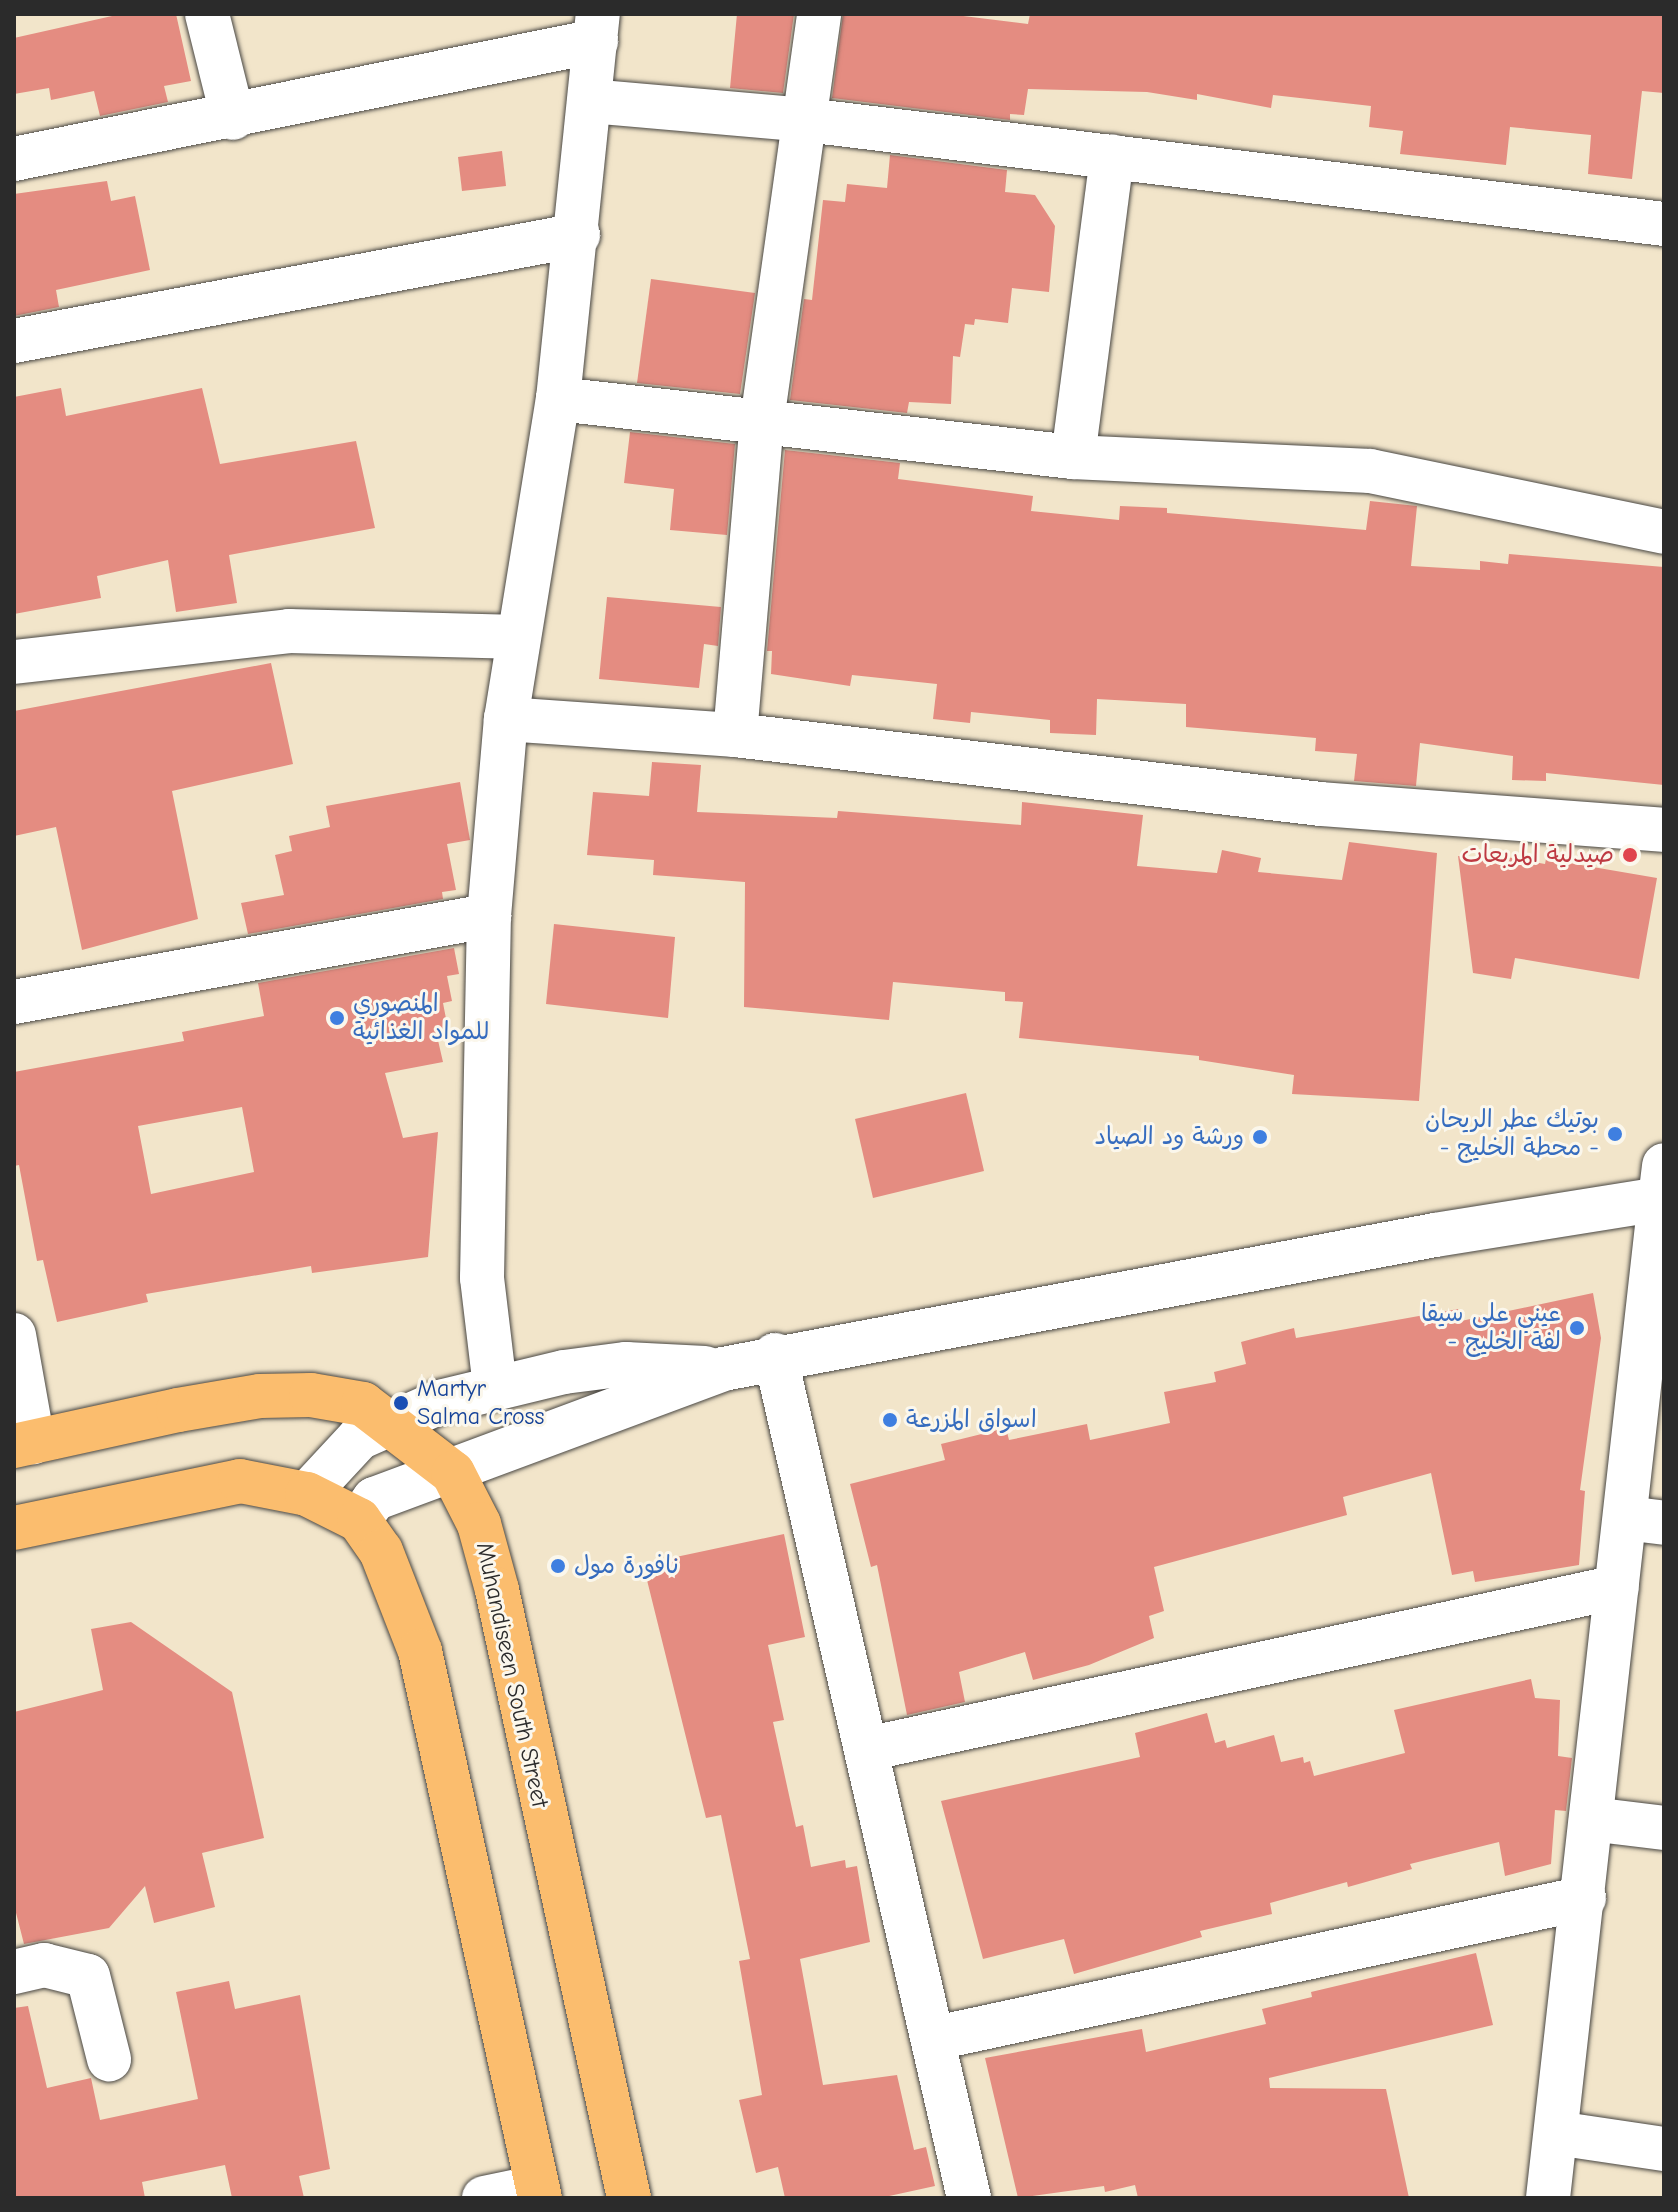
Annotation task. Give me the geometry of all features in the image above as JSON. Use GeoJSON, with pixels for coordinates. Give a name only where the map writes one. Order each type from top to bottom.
{"type":"FeatureCollection","features":[{"type":"Feature","properties":{"kind":"highway","name":"Muhandiseen South Street"},"geometry":{"type":"LineString","coordinates":[[24,1444],[260,1396],[311,1395],[363,1404],[390,1421],[453,1473],[479,1524],[497,1590],[629,2198]]}},
{"type":"Feature","properties":{"kind":"highway"},"geometry":{"type":"LineString","coordinates":[[14,1528],[240,1481],[307,1494],[359,1520],[381,1551],[420,1651],[538,2193]]}},
{"type":"Feature","properties":{"kind":"street"},"geometry":{"type":"LineString","coordinates":[[207,14],[233,118]]}},
{"type":"Feature","properties":{"kind":"street"},"geometry":{"type":"LineString","coordinates":[[735,735],[762,421],[819,14]]}},
{"type":"Feature","properties":{"kind":"street"},"geometry":{"type":"LineString","coordinates":[[14,159],[233,118],[597,27],[578,235],[558,399],[506,719],[489,916],[482,1278],[495,1387]]}},
{"type":"Feature","properties":{"kind":"street"},"geometry":{"type":"LineString","coordinates":[[590,101],[806,120],[1664,224]]}},
{"type":"Feature","properties":{"kind":"street"},"geometry":{"type":"LineString","coordinates":[[1073,457],[1112,157]]}},
{"type":"Feature","properties":{"kind":"street"},"geometry":{"type":"LineString","coordinates":[[14,341],[578,235]]}},
{"type":"Feature","properties":{"kind":"street"},"geometry":{"type":"LineString","coordinates":[[558,399],[1073,457],[1370,471],[1664,532]]}},
{"type":"Feature","properties":{"kind":"street"},"geometry":{"type":"LineString","coordinates":[[14,662],[289,631],[518,637]]}},
{"type":"Feature","properties":{"kind":"street"},"geometry":{"type":"LineString","coordinates":[[506,719],[735,735],[1321,804],[1664,830]]}},
{"type":"Feature","properties":{"kind":"street"},"geometry":{"type":"LineString","coordinates":[[14,1002],[489,916]]}},
{"type":"Feature","properties":{"kind":"street"},"geometry":{"type":"LineString","coordinates":[[359,1520],[374,1499],[453,1473],[723,1369],[775,1355],[1663,1188],[1645,1520],[1617,1587],[1556,2133],[1544,2197]]}},
{"type":"Feature","properties":{"kind":"street"},"geometry":{"type":"LineString","coordinates":[[14,1335],[24,1444]]}},
{"type":"Feature","properties":{"kind":"street"},"geometry":{"type":"LineString","coordinates":[[775,1355],[936,2038],[969,2198]]}},
{"type":"Feature","properties":{"kind":"street"},"geometry":{"type":"LineString","coordinates":[[307,1494],[341,1454],[390,1421],[495,1387],[626,1364],[723,1369]]}},
{"type":"Feature","properties":{"kind":"street"},"geometry":{"type":"LineString","coordinates":[[867,1749],[1617,1587]]}},
{"type":"Feature","properties":{"kind":"street"},"geometry":{"type":"LineString","coordinates":[[1591,1819],[1664,1828]]}},
{"type":"Feature","properties":{"kind":"street"},"geometry":{"type":"LineString","coordinates":[[936,2038],[1584,1898]]}},
{"type":"Feature","properties":{"kind":"street"},"geometry":{"type":"LineString","coordinates":[[14,1972],[44,1965],[88,1976],[109,2059]]}},
{"type":"Feature","properties":{"kind":"street"},"geometry":{"type":"LineString","coordinates":[[1556,2133],[1664,2149]]}},
{"type":"Feature","properties":{"kind":"street"},"geometry":{"type":"LineString","coordinates":[[484,2198],[538,2193]]}},
{"type":"Feature","properties":{"kind":"building"},"geometry":{"type":"Polygon","coordinates":[[[121,14],[176,14],[191,81],[164,86],[168,102],[100,116],[94,91],[51,100],[49,88],[14,94],[14,38],[121,14]]]}},
{"type":"Feature","properties":{"kind":"building"},"geometry":{"type":"Polygon","coordinates":[[[737,14],[794,14],[783,93],[730,88],[737,14]]]}},
{"type":"Feature","properties":{"kind":"building"},"geometry":{"type":"Polygon","coordinates":[[[843,14],[947,14],[1028,24],[1030,14],[1664,14],[1664,93],[1642,91],[1632,179],[1588,174],[1591,135],[1510,127],[1506,165],[1400,154],[1403,131],[1369,127],[1371,106],[1273,95],[1271,108],[1197,94],[1197,100],[1147,92],[1028,89],[1024,115],[1010,114],[1010,120],[832,98],[843,14]]]}},
{"type":"Feature","properties":{"kind":"building"},"geometry":{"type":"Polygon","coordinates":[[[502,151],[506,186],[462,191],[458,157],[502,151]]]}},
{"type":"Feature","properties":{"kind":"building"},"geometry":{"type":"Polygon","coordinates":[[[890,155],[1007,170],[1005,192],[1035,195],[1055,226],[1049,292],[1012,288],[1008,323],[975,319],[974,325],[965,324],[960,357],[953,356],[951,404],[909,402],[907,413],[790,400],[804,299],[812,300],[823,200],[845,202],[847,184],[887,188],[890,155]]]}},
{"type":"Feature","properties":{"kind":"building"},"geometry":{"type":"Polygon","coordinates":[[[107,181],[111,201],[135,196],[150,270],[56,290],[59,307],[14,316],[14,194],[107,181]]]}},
{"type":"Feature","properties":{"kind":"building"},"geometry":{"type":"Polygon","coordinates":[[[651,279],[755,293],[740,394],[637,383],[651,279]]]}},
{"type":"Feature","properties":{"kind":"building"},"geometry":{"type":"Polygon","coordinates":[[[61,388],[66,416],[202,388],[220,464],[356,441],[375,528],[229,555],[237,603],[176,612],[168,560],[97,576],[101,598],[14,614],[14,397],[61,388]]]}},
{"type":"Feature","properties":{"kind":"building"},"geometry":{"type":"Polygon","coordinates":[[[630,432],[735,444],[727,535],[670,530],[674,489],[624,483],[630,432]]]}},
{"type":"Feature","properties":{"kind":"building"},"geometry":{"type":"Polygon","coordinates":[[[785,450],[900,463],[898,479],[1033,496],[1031,511],[1119,520],[1120,506],[1167,508],[1167,513],[1366,530],[1370,501],[1417,506],[1411,566],[1480,570],[1480,561],[1508,564],[1509,554],[1664,567],[1664,785],[1546,773],[1546,781],[1512,780],[1513,756],[1420,743],[1416,786],[1354,781],[1357,754],[1315,751],[1316,738],[1186,727],[1186,704],[1097,699],[1096,735],[1050,733],[1050,720],[971,712],[970,723],[933,719],[937,684],[852,675],[850,686],[771,674],[772,651],[767,651],[785,450]]]}},
{"type":"Feature","properties":{"kind":"building"},"geometry":{"type":"Polygon","coordinates":[[[607,597],[721,607],[718,646],[704,644],[699,688],[599,679],[607,597]]]}},
{"type":"Feature","properties":{"kind":"building"},"geometry":{"type":"Polygon","coordinates":[[[271,663],[293,764],[172,791],[198,919],[82,950],[56,827],[14,836],[14,711],[271,663]]]}},
{"type":"Feature","properties":{"kind":"building"},"geometry":{"type":"Polygon","coordinates":[[[652,762],[701,765],[697,812],[837,818],[838,811],[1021,825],[1022,802],[1143,815],[1137,866],[1217,873],[1222,850],[1261,858],[1258,872],[1342,880],[1349,842],[1437,853],[1419,1101],[1292,1094],[1294,1075],[1199,1060],[1199,1056],[1019,1038],[1023,1002],[1005,1001],[1005,992],[893,982],[889,1020],[744,1007],[745,882],[653,875],[654,860],[587,855],[593,792],[649,796],[652,762]]]}},
{"type":"Feature","properties":{"kind":"building"},"geometry":{"type":"Polygon","coordinates":[[[460,782],[470,840],[447,844],[456,890],[442,892],[443,899],[248,934],[241,903],[284,895],[275,855],[292,851],[289,836],[330,827],[326,806],[460,782]]]}},
{"type":"Feature","properties":{"kind":"building"},"geometry":{"type":"Polygon","coordinates":[[[1458,856],[1500,862],[1501,856],[1545,864],[1546,859],[1657,878],[1639,979],[1515,958],[1511,979],[1473,973],[1458,856]]]}},
{"type":"Feature","properties":{"kind":"building"},"geometry":{"type":"Polygon","coordinates":[[[554,924],[675,937],[668,1018],[546,1004],[554,924]]]}},
{"type":"Feature","properties":{"kind":"building"},"geometry":{"type":"Polygon","coordinates":[[[454,948],[459,974],[447,976],[452,1001],[443,1003],[449,1034],[437,1036],[443,1062],[385,1073],[403,1138],[438,1132],[428,1257],[312,1273],[311,1266],[146,1294],[148,1302],[57,1322],[43,1260],[37,1261],[19,1165],[14,1166],[14,1072],[184,1041],[182,1032],[264,1016],[258,983],[454,948]],[[242,1107],[138,1126],[151,1194],[254,1172],[242,1107]]]}},
{"type":"Feature","properties":{"kind":"building"},"geometry":{"type":"Polygon","coordinates":[[[966,1093],[984,1171],[873,1198],[855,1119],[966,1093]]]}},
{"type":"Feature","properties":{"kind":"building"},"geometry":{"type":"Polygon","coordinates":[[[1593,1293],[1601,1338],[1580,1490],[1585,1491],[1579,1565],[1475,1582],[1473,1571],[1452,1575],[1431,1473],[1343,1497],[1347,1515],[1154,1567],[1164,1611],[1149,1616],[1154,1638],[1089,1665],[1033,1680],[1025,1652],[959,1672],[965,1702],[907,1715],[877,1565],[871,1567],[850,1484],[945,1460],[941,1444],[1006,1428],[1009,1440],[1087,1424],[1090,1440],[1170,1423],[1164,1392],[1216,1382],[1214,1372],[1246,1364],[1241,1342],[1294,1328],[1296,1338],[1458,1309],[1461,1321],[1593,1293]]]}},
{"type":"Feature","properties":{"kind":"building"},"geometry":{"type":"Polygon","coordinates":[[[784,1534],[805,1637],[768,1645],[784,1720],[773,1722],[796,1827],[803,1825],[811,1867],[845,1860],[846,1868],[857,1866],[870,1942],[800,1959],[823,2085],[897,2075],[914,2150],[926,2147],[935,2186],[880,2198],[785,2198],[778,2167],[756,2173],[739,2100],[762,2095],[739,1961],[750,1959],[721,1815],[706,1818],[643,1564],[784,1534]]]}},
{"type":"Feature","properties":{"kind":"building"},"geometry":{"type":"Polygon","coordinates":[[[131,1622],[232,1692],[264,1838],[202,1853],[215,1907],[154,1923],[145,1886],[109,1928],[24,1944],[14,1905],[14,1712],[103,1690],[91,1629],[131,1622]]]}},
{"type":"Feature","properties":{"kind":"building"},"geometry":{"type":"Polygon","coordinates":[[[1531,1679],[1535,1698],[1560,1700],[1558,1756],[1572,1758],[1566,1811],[1555,1810],[1551,1864],[1505,1876],[1499,1842],[1410,1864],[1412,1869],[1348,1887],[1347,1882],[1270,1903],[1272,1914],[1200,1931],[1202,1937],[1074,1974],[1064,1939],[983,1959],[941,1801],[1140,1757],[1135,1733],[1207,1713],[1215,1743],[1225,1740],[1227,1748],[1274,1735],[1281,1762],[1303,1757],[1304,1763],[1310,1761],[1314,1776],[1405,1753],[1394,1710],[1531,1679]]]}},
{"type":"Feature","properties":{"kind":"building"},"geometry":{"type":"Polygon","coordinates":[[[1476,1953],[1493,2025],[1269,2078],[1270,2088],[1386,2089],[1409,2198],[1138,2198],[1135,2185],[1105,2192],[1104,2186],[1018,2198],[985,2058],[1142,2029],[1146,2052],[1266,2024],[1262,2009],[1312,1997],[1311,1992],[1476,1953]]]}},
{"type":"Feature","properties":{"kind":"building"},"geometry":{"type":"Polygon","coordinates":[[[229,1981],[235,2009],[300,1995],[330,2169],[299,2176],[304,2198],[232,2198],[225,2165],[142,2182],[145,2198],[14,2198],[14,2008],[28,2006],[47,2088],[91,2078],[100,2120],[198,2099],[176,1992],[229,1981]]]}},
{"type":"Feature","properties":{"kind":"place","name":"صيدلية المربعات"},"geometry":{"type":"Point","coordinates":[1630,855]}},
{"type":"Feature","properties":{"kind":"place","name":"المنصوري للمواد الغذائية"},"geometry":{"type":"Point","coordinates":[337,1018]}},
{"type":"Feature","properties":{"kind":"place","name":"بوتيك عطر الريحان - محطة الخليج -"},"geometry":{"type":"Point","coordinates":[1615,1134]}},
{"type":"Feature","properties":{"kind":"place","name":"ورشة ود الصياد"},"geometry":{"type":"Point","coordinates":[1260,1137]}},
{"type":"Feature","properties":{"kind":"place","name":"عيني على سيقا - لفة الخليج"},"geometry":{"type":"Point","coordinates":[1577,1328]}},
{"type":"Feature","properties":{"kind":"place","name":"Martyr Salma Cross"},"geometry":{"type":"Point","coordinates":[401,1403]}},
{"type":"Feature","properties":{"kind":"place","name":"اسواق المزرعة"},"geometry":{"type":"Point","coordinates":[890,1420]}},
{"type":"Feature","properties":{"kind":"place","name":"نافورة مول"},"geometry":{"type":"Point","coordinates":[558,1566]}}]}
